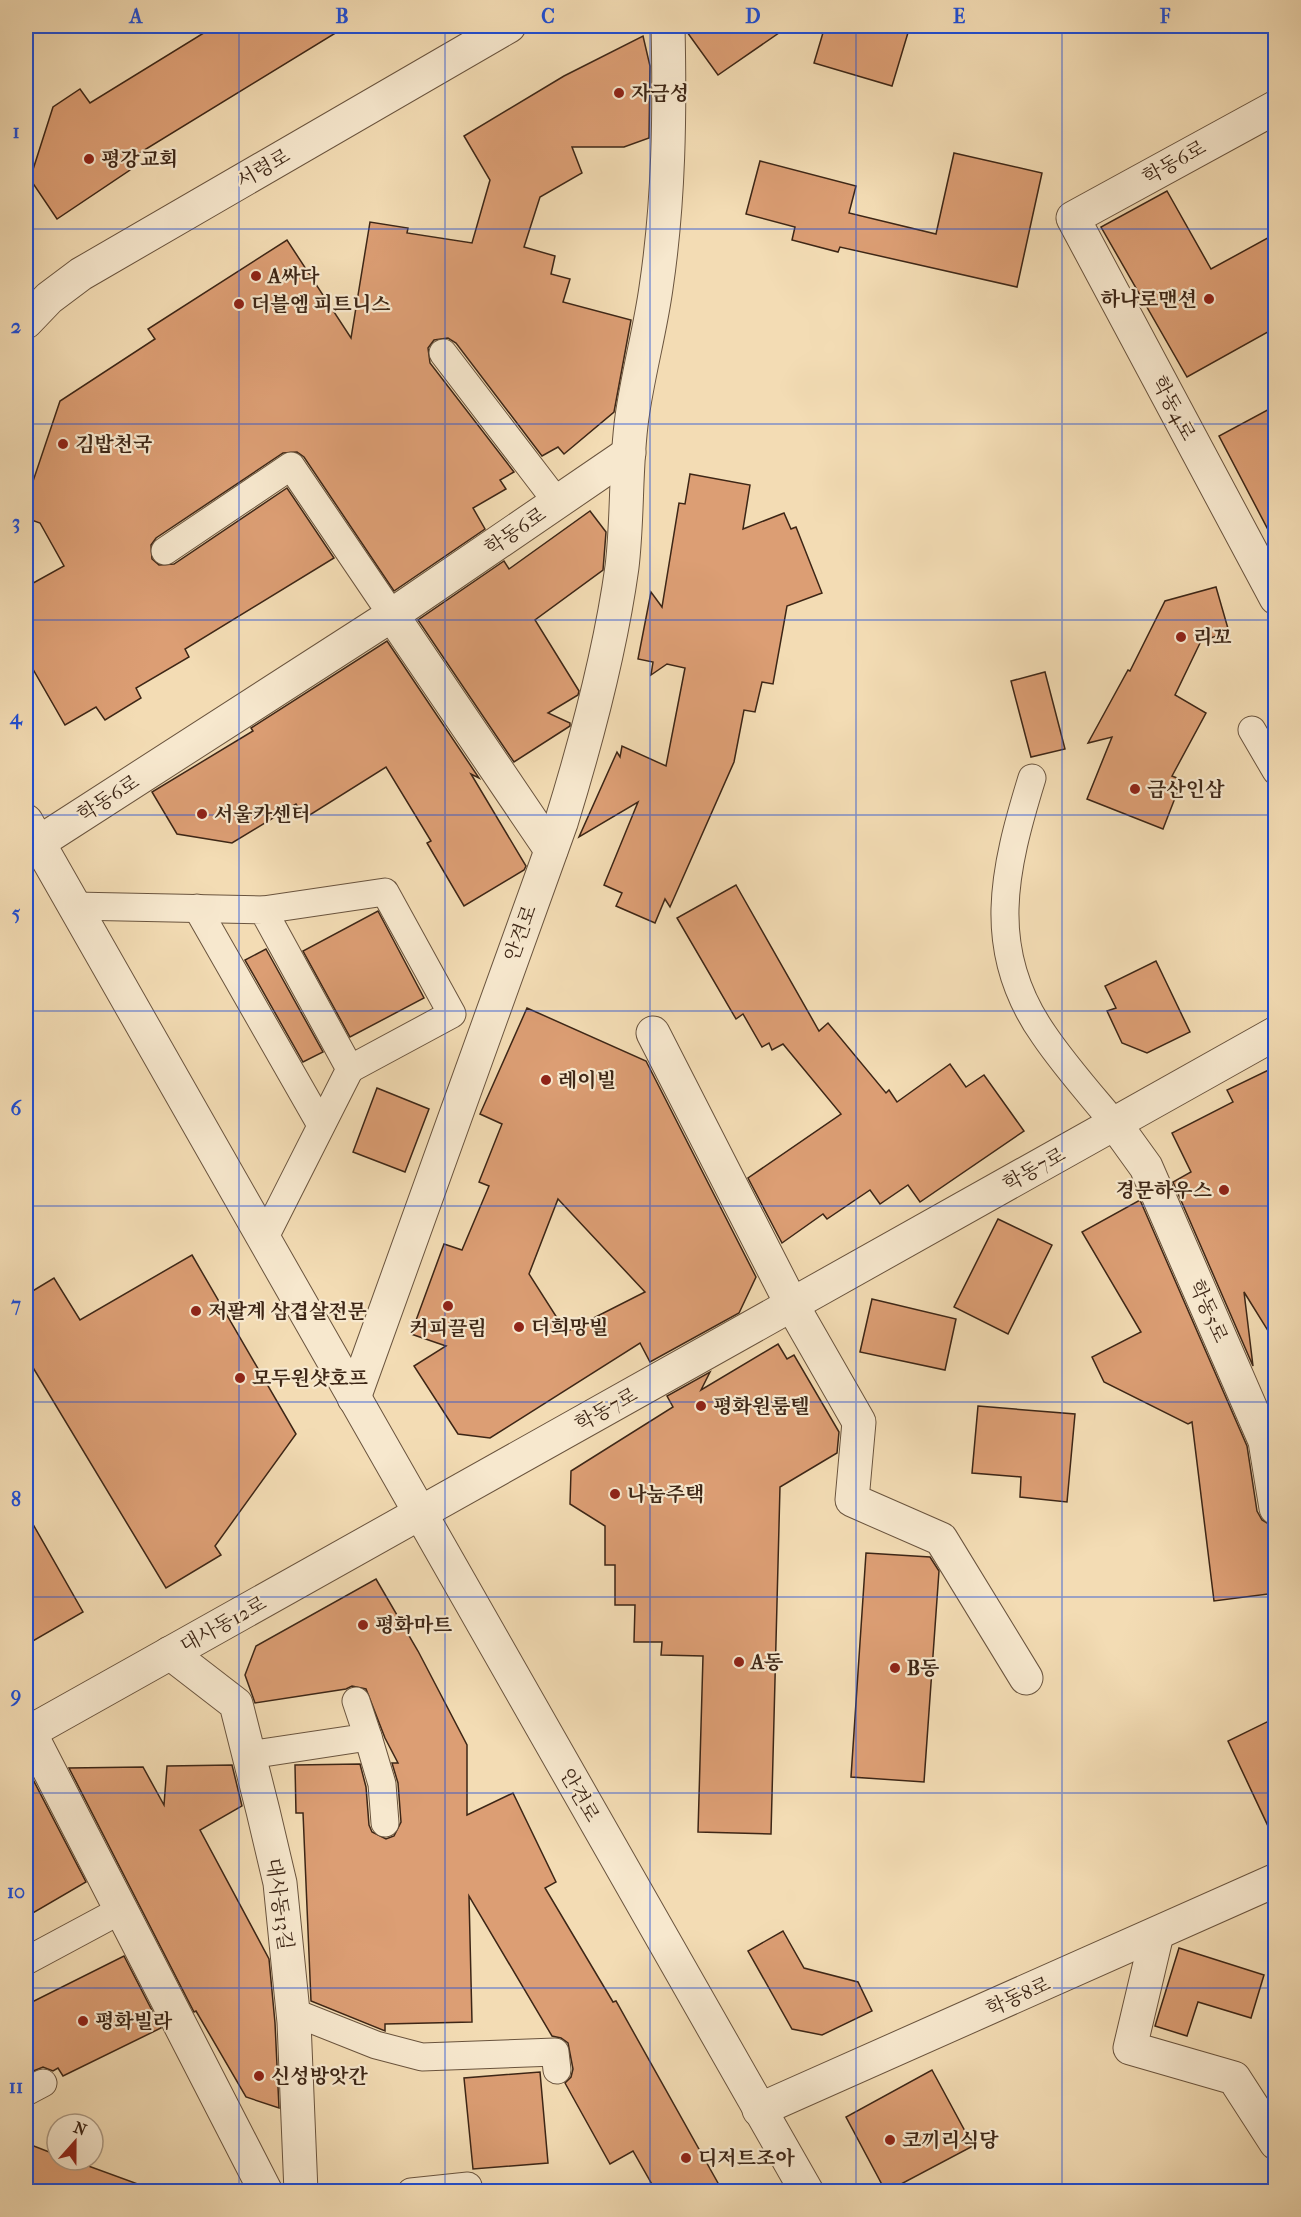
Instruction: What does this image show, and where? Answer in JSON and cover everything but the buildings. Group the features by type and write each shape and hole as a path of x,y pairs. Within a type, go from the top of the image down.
{"street":[{"name":"서령로","path":"26,321 49,298 81,274 509,26"},
{"path":"629,453 632,419 656,290 665,213 670,117 668,26"},
{"name":"학동6로","path":"1073,218 1275,107"},
{"name":"학동4로","path":"1073,218 1275,598"},
{"name":"학동6로","path":"32,832 392,615 629,453"},
{"name":"안견로","path":"354,1398 551,850 588,732 608,649 622,567 629,453"},
{"path":"392,615 551,850"},
{"name":"안견로","path":"32,832 807,2192"},
{"name":"학동7로","path":"420,1513 1275,1032"},
{"path":"653,1033 792,1305 859,1422 852,1500 941,1539 1026,1678"},
{"name":"학동5로","path":"1115,1124 1146,1167 1265,1441 1275,1508"},
{"name":"대사동12로","path":"27,1730 420,1513"},
{"name":"대사동13길","path":"170,1653 236,1704 249,1755 280,1883 293,2012 301,2192"},
{"path":"27,1730 266,2192"},
{"name":"학동8로","path":"759,2110 1275,1880"},
{"path":"1157,1934 1130,2048 1234,2078 1275,2143"}],"lane":[{"path":"443,353 557,502"},
{"path":"165,551 291,466 392,615"},
{"path":"1252,730 1275,771"},
{"path":"1032,778 1016,828 1005,881 1004,913 1008,955 1019,990 1034,1020 1115,1124"},
{"path":"74,906 263,910 385,892 452,1014 350,1069 264,1239"},
{"path":"198,908 321,1125"},
{"path":"263,910 350,1069"},
{"path":"356,1701 382,1784 385,1823"},
{"path":"249,1755 368,1737"},
{"path":"26,1961 121,1910"},
{"path":"293,2012 376,2045 422,2057 555,2052 557,2070"},
{"path":"411,2192 468,2186"}],"place":[{"name":"자금성","path":"619,93"},
{"name":"평강교회","path":"89,159"},
{"name":"A싸다","path":"256,276"},
{"name":"하나로맨션","path":"1209,299"},
{"name":"더블엠 피트니스","path":"239,304"},
{"name":"김밥천국","path":"63,444"},
{"name":"리꼬","path":"1181,637"},
{"name":"금산인삼","path":"1135,789"},
{"name":"서울카센터","path":"202,814"},
{"name":"레이빌","path":"546,1080"},
{"name":"경문하우스","path":"1224,1190"},
{"name":"커피끌림","path":"448,1306"},
{"name":"저팔계 삼겹살전문","path":"196,1311"},
{"name":"더희망빌","path":"519,1327"},
{"name":"모두원샷호프","path":"240,1378"},
{"name":"평화원룸텔","path":"701,1406"},
{"name":"나눔주택","path":"615,1494"},
{"name":"평화마트","path":"363,1625"},
{"name":"A동","path":"739,1662"},
{"name":"B동","path":"895,1668"},
{"name":"평화빌라","path":"83,2021"},
{"name":"신성방앗간","path":"259,2076"},
{"name":"코끼리식당","path":"890,2140"},
{"name":"디저트조아","path":"686,2158"}]}
